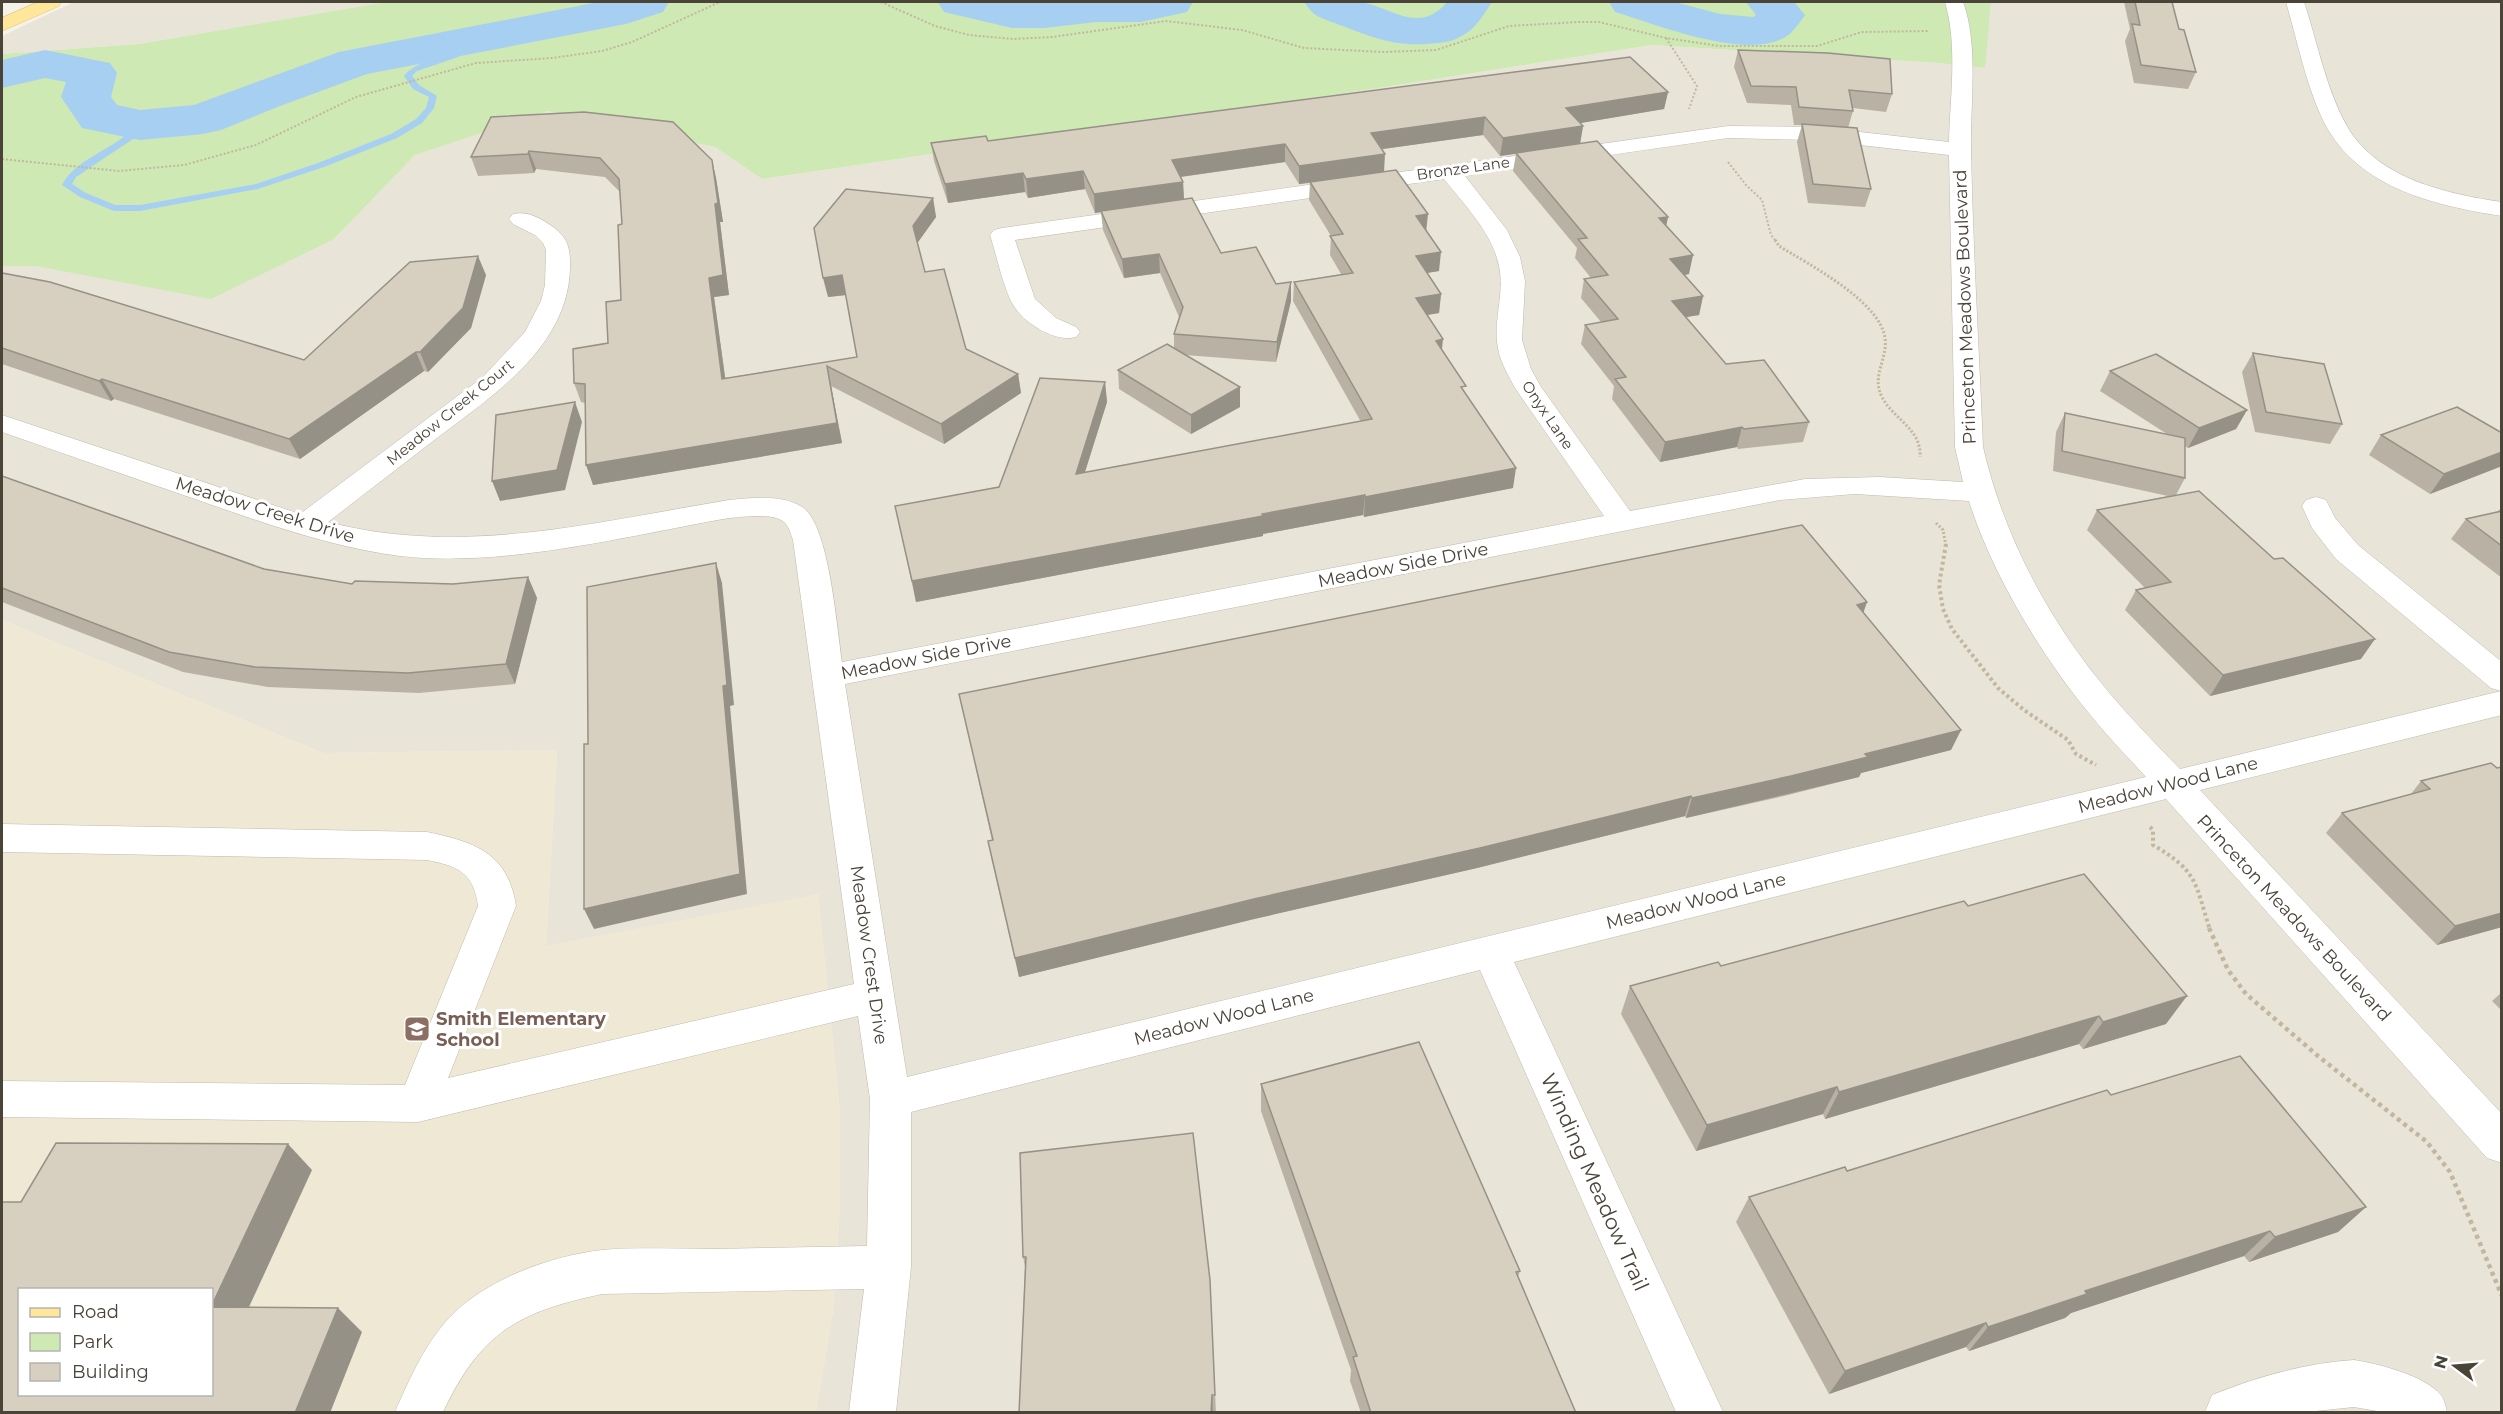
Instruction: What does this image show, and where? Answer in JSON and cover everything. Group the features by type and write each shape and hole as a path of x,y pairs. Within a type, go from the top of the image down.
{"main road":[{"path":"2,25 46,2"}],"street":[{"name":"Princeton Meadows Boulevard","path":"1954,2 1959,18 1961,44 1960,150 1967,426 1972,468 1980,493 2014,570 2049,633 2099,703 2502,1144"},
{"path":"2295,2 2330,114 2340,133 2367,163 2412,187 2502,209"},
{"name":"Bronze Lane","path":"1068,332 1047,322 1024,302 1002,235 1704,134 1747,131 1830,133 1960,150"},
{"name":"Onyx Lane","path":"1448,170 1490,224 1507,254 1513,287 1511,348 1521,375 1623,522"},
{"name":"Meadow Creek Court","path":"305,525 492,383 531,343 553,301 557,285 558,250 554,240 543,230 521,219"},
{"name":"Meadow Creek Drive","path":"2,423 305,525 401,546 468,548 578,536 742,507 785,510"},
{"name":"Meadow Side Drive","path":"828,676 1748,496 1809,487 1889,485 1980,493"},
{"path":"2316,506 2322,521 2346,552 2502,680"},
{"name":"Meadow Crest Drive","path":"785,510 800,520 808,540 890,1099 889,1267 873,1413"},
{"name":"Meadow Wood Lane","path":"890,1099 2502,703"},
{"path":"2,837 427,846 456,851 477,864 492,882 497,906 418,1104"},
{"name":"Winding Meadow Trail","path":"1490,951 1700,1413"},
{"path":"2,1099 418,1104 875,995"},
{"path":"419,1413 433,1379 457,1344 491,1310 523,1293 558,1280 602,1272 889,1267"},
{"path":"2229,1413 2307,1387 2359,1383 2393,1392 2415,1404 2424,1413"}],"path":[{"path":"2,159 119,171 184,165 232,153 266,140 339,103 401,83 476,63 552,58 602,51 632,42 720,2"},
{"path":"881,2 934,26 969,36 1012,39 1052,37 1166,21 1242,30 1304,48 1407,53 1446,48 1484,33 1509,27 1578,22 1599,22 1694,42 1739,46 1817,46 1862,32 1930,31 1930,22"}],"shaded area":[{"path":"74,2 386,2 139,44 2,54 2,36"},
{"path":"1991,2 2501,2 2501,1412 816,1412 833,1311 840,1206 840,1112 818,895 546,946 557,750 323,753 2,620 2,266 36,266 334,239 415,155 548,111 715,147 762,179 1652,45 1938,63 1984,68"},
{"name":"Smith Elementary School","path":"2,620 323,753 557,750 546,946 818,894 840,1112 840,1206 833,1311 816,1412 2,1412"}],"green space":[{"path":"386,2 1991,2 1985,68 1652,45 762,179 715,147 548,111 415,155 334,239 211,299 36,266 2,266 2,54 139,44"}],"building":[{"path":"2135,2 2172,2 2179,29 2184,30 2196,72 2141,65 2132,24 2140,25"},
{"path":"1738,50 1828,53 1890,59 1892,94 1849,90 1853,111 1799,107 1796,87 1751,86"},
{"path":"1630,57 1668,92 1566,108 1583,126 1503,138 1485,117 1371,133 1385,154 1299,166 1285,144 1172,160 1183,182 1094,194 1083,171 1026,179 1023,173 945,184 931,143 986,136 988,141"},
{"path":"584,112 673,122 712,160 718,203 715,204 723,275 709,278 722,379 857,357 842,275 823,278 814,228 846,189 933,198 913,226 925,272 944,269 966,349 1018,374 941,424 827,366 837,423 586,465 585,384 574,383 573,349 608,343 606,302 621,300 618,225 622,224 619,179 600,158 529,151 528,154 471,157 491,117"},
{"path":"1802,124 1857,128 1871,189 1813,184"},
{"path":"1597,141 1668,217 1659,218 1693,255 1670,259 1703,296 1672,301 1726,364 1764,360 1809,422 1744,429 1742,427 1665,442 1615,379 1626,377 1585,325 1618,319 1584,279 1608,275 1578,239 1587,238 1516,153"},
{"path":"1396,170 1428,214 1416,216 1441,252 1416,256 1441,294 1416,298 1443,339 1436,341 1466,386 1461,387 1516,468 912,581 895,506 999,487 1040,378 1105,382 1076,474 1372,419 1294,282 1353,273 1330,236 1343,234 1310,182"},
{"path":"1192,198 1221,253 1256,247 1276,284 1291,282 1277,342 1174,334 1183,307 1159,254 1122,259 1101,211"},
{"path":"478,256 463,308 420,352 416,352 289,439 102,379 99,381 2,348 2,273 50,282 304,360 410,262"},
{"path":"1167,344 1240,387 1191,415 1118,370"},
{"path":"2253,353 2324,364 2342,424 2266,412"},
{"path":"2156,354 2247,410 2199,428 2110,371"},
{"path":"575,402 557,470 492,481 496,415"},
{"path":"2457,407 2502,433 2502,452 2444,474 2381,435"},
{"path":"2065,413 2185,438 2185,478 2062,451"},
{"path":"2,476 264,569 352,584 355,581 453,584 528,577 506,664 408,673 255,667 169,652 2,588"},
{"path":"2199,491 2274,559 2283,558 2375,639 2223,675 2136,590 2171,582 2097,510"},
{"path":"2502,511 2502,546 2466,519"},
{"path":"1802,525 1867,602 1857,605 1961,730 1865,754 1868,757 1791,776 1692,798 1691,796 1015,958 988,841 993,840 959,694"},
{"path":"716,563 727,685 723,686 740,874 584,909 584,744 588,744 587,587"},
{"path":"2491,763 2497,768 2502,767 2502,913 2455,926 2342,813 2430,789 2421,781"},
{"path":"2084,874 2187,996 2103,1022 2099,1016 1839,1092 1837,1087 1707,1125 1630,986 1718,962 1721,966 1964,901 1968,906"},
{"path":"1419,1042 1520,1271 1516,1272 1576,1413 1371,1413 1353,1357 1357,1356 1261,1084"},
{"path":"2240,1056 2366,1207 2275,1237 2270,1231 2085,1291 2087,1294 1988,1327 1986,1323 1845,1371 1749,1197 1845,1167 1847,1171 2107,1090 2111,1095"},
{"path":"1193,1133 1210,1280 1215,1395 1212,1395 1211,1413 1019,1413 1026,1257 1023,1257 1020,1153"},
{"path":"56,1143 288,1144 213,1303 213,1288 18,1288 18,1396 213,1396 213,1307 338,1308 295,1413 2,1413 2,1202 21,1202"}],"waterway":[{"path":"2,74 45,64 93,73 86,97 100,117 140,125 203,119 262,95 356,62 626,10 647,2"},
{"path":"960,2 1012,14 1044,14 1096,8 1141,8 1171,2"},
{"path":"1326,2 1335,9 1351,13 1386,28 1402,31 1440,29 1456,20 1470,2"},
{"path":"1631,2 1700,24 1739,31 1755,31 1774,24 1782,15 1768,2"},
{"path":"140,125 133,135 72,175 67,185 83,195 114,208 140,208 258,186 321,165 394,136 419,121 430,108 433,96 416,87 408,76 414,69 455,55 482,36"}],"place":[{"name":"Smith Elementary School","path":"417,1029"}]}
